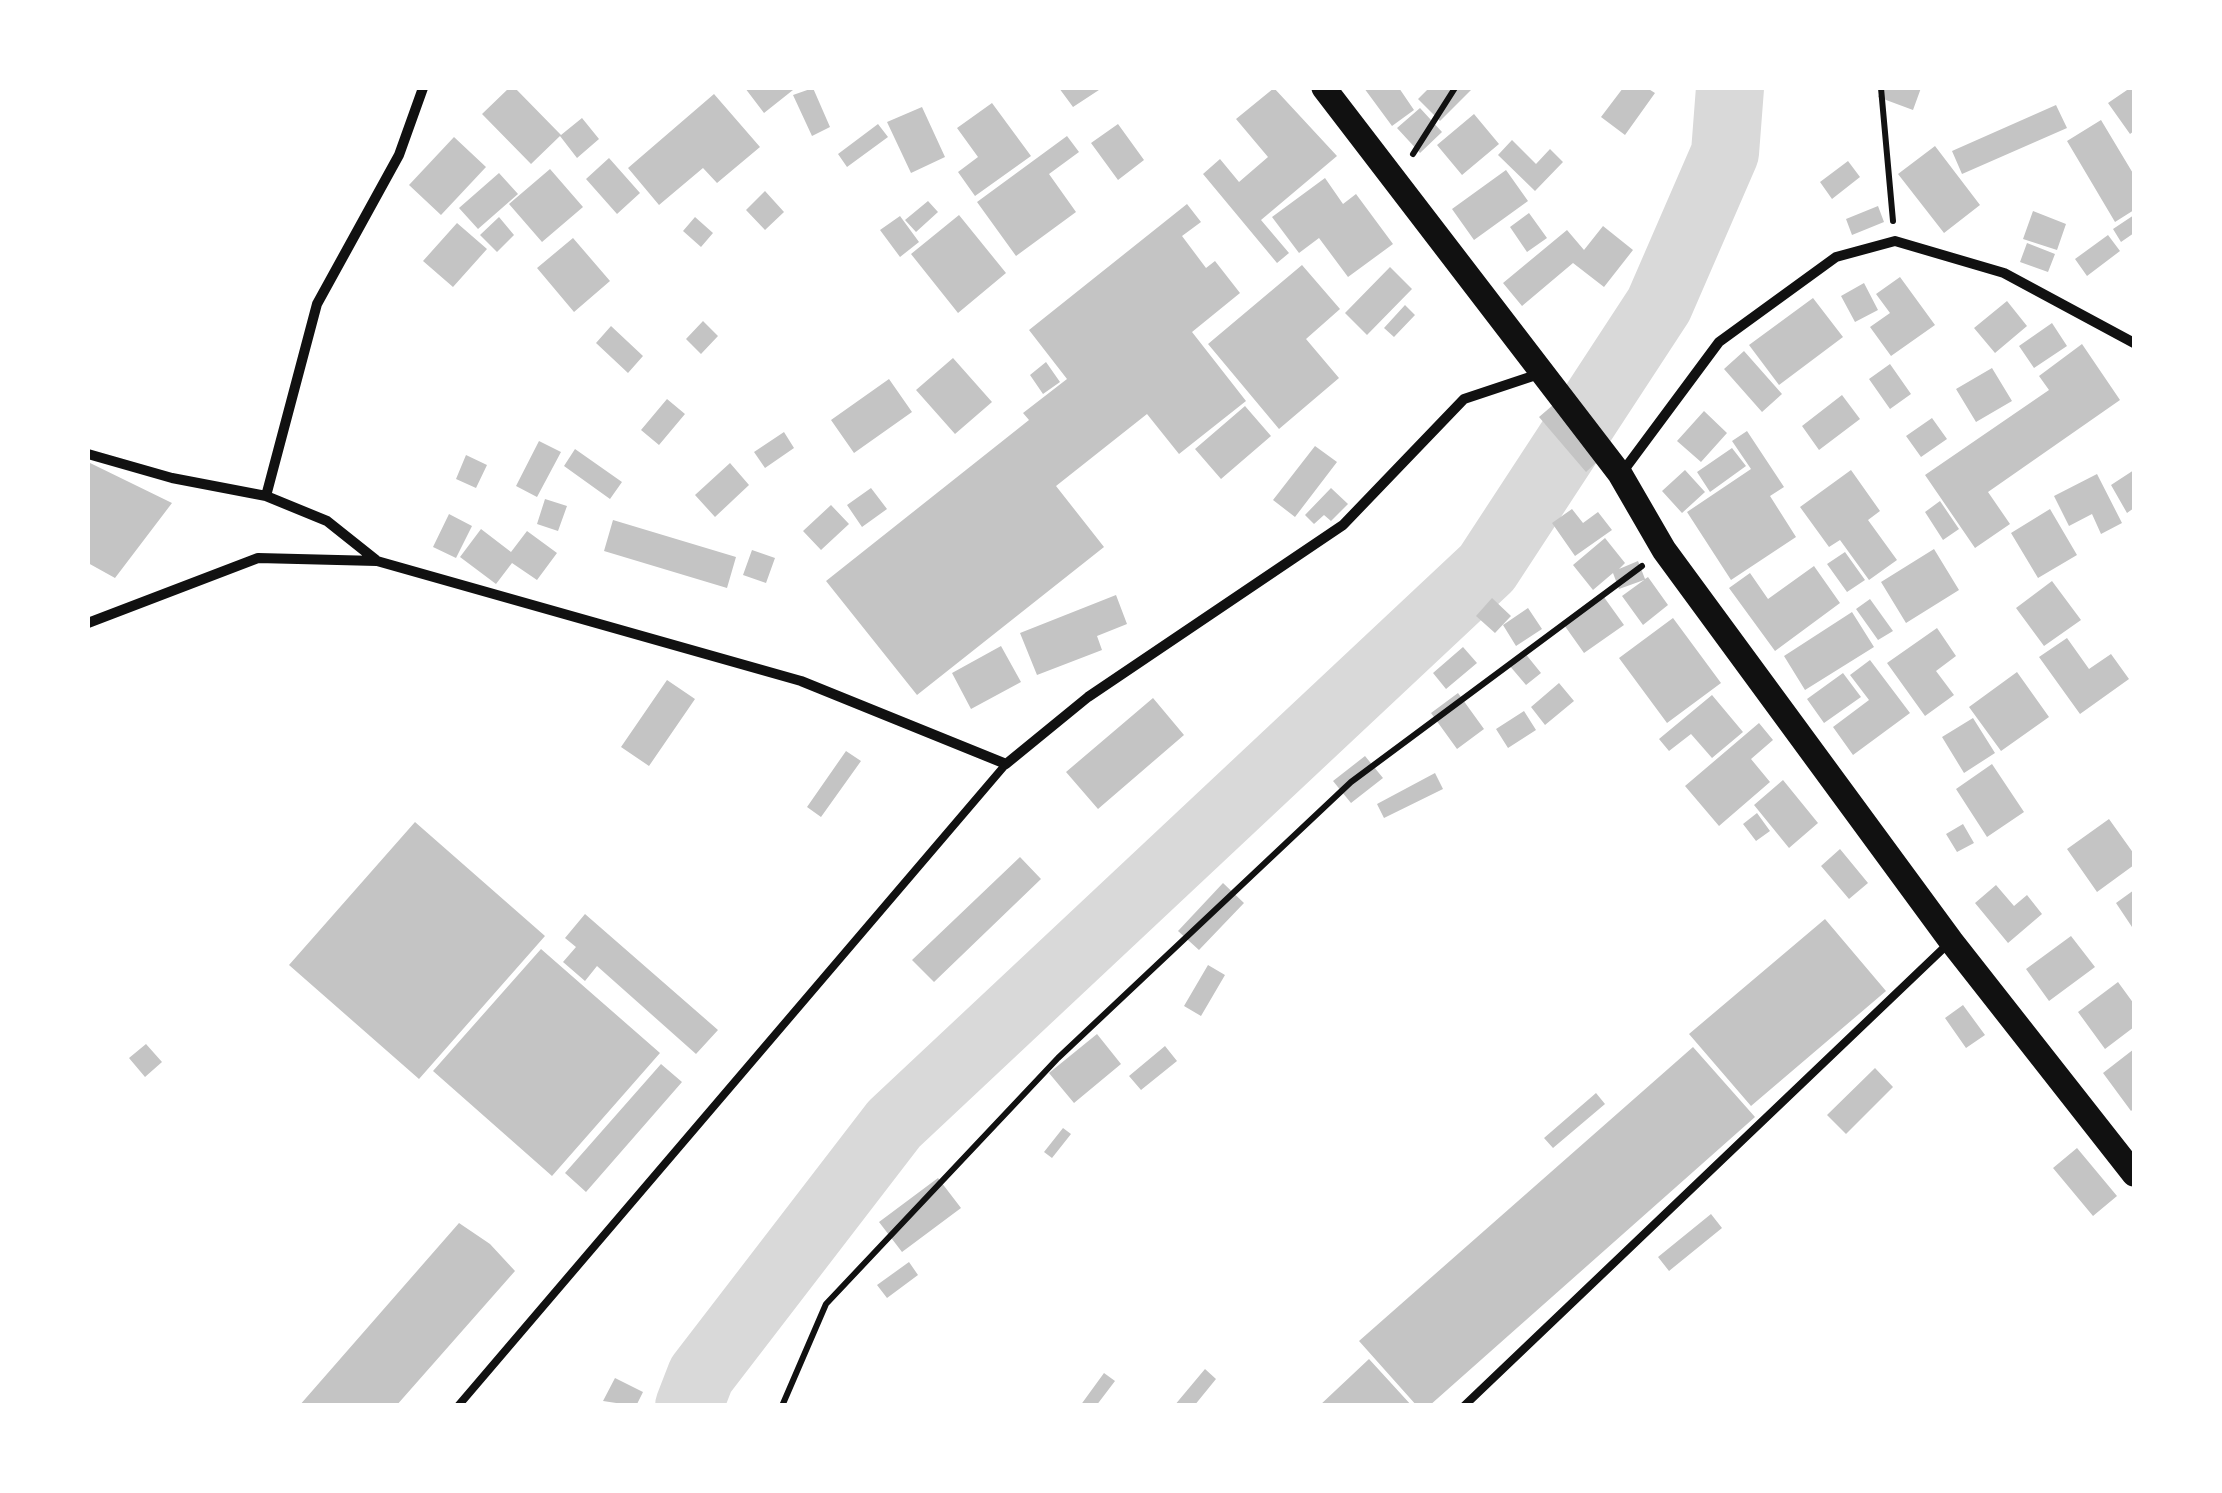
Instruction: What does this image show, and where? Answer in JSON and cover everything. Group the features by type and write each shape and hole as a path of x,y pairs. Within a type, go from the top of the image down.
{"main road":[{"path":"1324,88 1398,179 1620,474 1664,550 1951,941 2134,1174"}],"street":[{"path":"266,496 317,304 400,155 423,88"},
{"path":"1620,474 1720,342 1836,257 1895,241 2004,273 2134,343"},
{"path":"88,623 258,558 377,561 800,681 1006,764 1088,697 1342,524 1464,399 1543,373"},
{"path":"88,454 172,478 266,496 327,521 377,561"}],"lane":[{"path":"458,1406 1006,764"},
{"path":"1464,1406 1951,941"}],"path":[{"path":"1398,179 1455,88"},
{"path":"1880,88 1895,241"},
{"path":"782,1406 826,1304 1058,1058 1351,782 1664,550"}],"building":[{"path":"509,88 515,88 561,135 582,118 599,139 577,158 560,136 531,164 482,114"},
{"path":"745,88 791,88 793,90 764,113"},
{"path":"813,88 830,127 812,136 793,95"},
{"path":"1059,88 1102,88 1073,107"},
{"path":"1274,88 1337,156 1261,220 1289,253 1277,263 1203,174 1220,159 1239,182 1268,157 1236,119"},
{"path":"1364,88 1399,88 1414,110 1392,126"},
{"path":"1429,88 1471,90 1440,121 1418,99"},
{"path":"1623,88 1647,88 1655,93 1625,135 1601,117"},
{"path":"1882,88 1921,88 1913,110 1878,97"},
{"path":"2134,88 2134,131 2130,134 2108,103"},
{"path":"714,94 760,147 717,183 703,168 659,205 628,168"},
{"path":"992,103 1031,156 975,196 958,172 978,157 957,128"},
{"path":"2056,105 2067,128 1962,174 1952,151"},
{"path":"922,107 945,157 911,173 887,122"},
{"path":"1420,108 1442,132 1420,153 1397,128"},
{"path":"1474,114 1499,144 1462,175 1437,145"},
{"path":"2101,120 2134,175 2134,210 2115,222 2067,141"},
{"path":"878,124 888,137 847,167 838,154"},
{"path":"1118,124 1144,160 1118,180 1091,143"},
{"path":"1067,136 1079,152 1049,174 1076,212 1016,256 977,202"},
{"path":"454,137 486,167 441,215 409,185"},
{"path":"1512,140 1536,164 1550,149 1563,162 1535,191 1498,155"},
{"path":"1935,146 1980,205 1944,233 1898,174"},
{"path":"609,158 640,193 617,214 586,179"},
{"path":"1848,161 1860,177 1832,199 1820,182"},
{"path":"550,169 583,207 542,242 509,204"},
{"path":"1506,170 1528,201 1474,240 1452,209"},
{"path":"499,173 518,194 478,229 459,208"},
{"path":"1325,178 1343,204 1356,194 1393,244 1348,277 1319,238 1299,253 1272,217"},
{"path":"765,191 784,212 765,230 746,210"},
{"path":"928,201 938,212 916,232 905,220"},
{"path":"1187,204 1201,222 1182,236 1206,268 1215,261 1240,293 1192,332 1246,401 1179,454 1147,414 1056,486 1104,547 917,695 826,581 1029,420 1023,413 1067,379 1029,330"},
{"path":"1878,206 1884,222 1852,235 1846,219"},
{"path":"2033,211 2066,224 2057,250 2023,239"},
{"path":"1529,213 1547,238 1527,252 1510,227"},
{"path":"959,215 1006,273 958,313 911,254"},
{"path":"2134,215 2134,233 2121,242 2113,229"},
{"path":"900,216 919,242 900,257 880,230"},
{"path":"499,217 514,235 497,252 480,235"},
{"path":"695,217 713,233 701,247 683,231"},
{"path":"457,223 487,249 453,287 423,261"},
{"path":"1603,226 1633,250 1604,287 1573,263 1522,306 1503,283 1567,230 1584,250"},
{"path":"2108,235 2120,251 2087,276 2075,259"},
{"path":"573,238 610,281 574,312 537,268"},
{"path":"2027,243 2055,254 2048,272 2020,262"},
{"path":"1302,265 1340,309 1306,339 1339,378 1279,429 1208,344"},
{"path":"1390,267 1412,289 1367,335 1345,313"},
{"path":"1900,277 1935,325 1891,356 1870,327 1890,313 1876,294"},
{"path":"1864,283 1878,310 1855,322 1841,296"},
{"path":"1813,298 1843,337 1779,385 1749,345"},
{"path":"2007,301 2027,326 1995,353 1974,328"},
{"path":"1405,305 1415,315 1394,337 1384,328"},
{"path":"703,321 718,336 701,354 686,339"},
{"path":"2052,323 2067,346 2034,368 2019,346"},
{"path":"611,326 643,356 628,373 596,343"},
{"path":"2082,344 2120,400 1988,492 2010,524 1975,548 1925,475 2049,390 2039,376"},
{"path":"1744,351 1782,394 1762,412 1724,369"},
{"path":"953,358 992,402 955,434 916,390"},
{"path":"1046,362 1060,382 1043,394 1030,375"},
{"path":"1890,364 1911,394 1890,409 1869,379"},
{"path":"1992,368 2012,401 1976,422 1956,389"},
{"path":"889,379 912,412 854,453 831,420"},
{"path":"1842,395 1860,419 1819,450 1802,426"},
{"path":"667,399 685,414 659,445 641,430"},
{"path":"1553,405 1600,459 1586,472 1539,417"},
{"path":"1245,406 1271,436 1221,479 1195,449"},
{"path":"1704,411 1727,433 1701,462 1677,441"},
{"path":"1932,418 1947,439 1921,457 1906,436"},
{"path":"1747,431 1784,487 1770,496 1796,537 1731,580 1687,512 1751,469 1732,441"},
{"path":"784,432 794,448 765,468 754,452"},
{"path":"539,441 561,452 537,497 516,486"},
{"path":"1315,446 1337,462 1295,517 1273,500"},
{"path":"1732,448 1746,466 1710,492 1697,472"},
{"path":"575,449 622,482 610,499 564,466"},
{"path":"466,455 487,465 476,488 456,479"},
{"path":"88,462 172,503 115,578 88,563"},
{"path":"730,463 749,485 715,517 695,495"},
{"path":"1685,470 1705,492 1682,513 1662,491"},
{"path":"1851,470 1880,511 1868,520 1897,560 1869,580 1840,540 1829,547 1800,507"},
{"path":"2134,470 2134,508 2127,513 2111,485"},
{"path":"2097,474 2122,523 2101,534 2092,514 2069,526 2054,496"},
{"path":"871,488 887,509 862,527 847,505"},
{"path":"1331,488 1348,504 1331,521 1324,515 1314,524 1305,515"},
{"path":"545,499 567,506 558,531 537,524"},
{"path":"1940,501 1959,529 1943,540 1925,512"},
{"path":"831,505 849,524 821,550 803,531"},
{"path":"1572,509 1583,523 1598,512 1612,530 1575,556 1552,523"},
{"path":"2050,509 2077,555 2038,578 2011,533"},
{"path":"449,514 472,526 456,558 433,547"},
{"path":"613,520 736,557 727,588 604,551"},
{"path":"481,529 511,552 527,531 557,553 537,580 512,563 496,584 460,557"},
{"path":"1605,538 1625,563 1619,569 1638,561 1645,579 1648,577 1668,605 1643,625 1622,596 1644,580 1619,589 1613,573 1593,590 1573,565"},
{"path":"1934,549 1959,590 1906,623 1881,582"},
{"path":"752,550 775,558 766,583 743,575"},
{"path":"1845,552 1865,580 1847,592 1827,564"},
{"path":"1814,566 1840,603 1775,651 1729,588 1750,573 1768,599"},
{"path":"2052,581 2081,620 2044,646 2016,608"},
{"path":"1601,593 1624,625 1584,653 1562,622"},
{"path":"1116,595 1127,624 1097,636 1102,650 1037,675 1020,633"},
{"path":"1492,598 1511,616 1495,633 1476,616"},
{"path":"1870,599 1893,631 1878,640 1856,609"},
{"path":"1528,608 1542,629 1516,646 1503,625"},
{"path":"1852,612 1874,647 1805,690 1784,656"},
{"path":"1673,618 1721,683 1667,723 1619,658"},
{"path":"1937,628 1956,656 1936,671 1954,695 1925,716 1887,663"},
{"path":"2067,638 2089,669 2111,654 2129,679 2080,714 2039,657"},
{"path":"1001,646 1021,682 971,709 952,673"},
{"path":"1463,647 1477,663 1446,689 1433,673"},
{"path":"1524,652 1541,673 1526,685 1509,665"},
{"path":"1870,660 1910,713 1853,755 1833,727 1869,700 1850,675"},
{"path":"2017,672 2049,717 2001,751 1969,707"},
{"path":"1843,673 1861,697 1824,723 1807,699"},
{"path":"667,680 695,699 649,766 621,747"},
{"path":"1559,683 1574,701 1545,725 1531,707"},
{"path":"1458,693 1484,729 1457,749 1431,713"},
{"path":"1712,695 1743,732 1712,758 1691,734 1669,751 1659,739"},
{"path":"1153,698 1184,735 1098,809 1066,772"},
{"path":"1524,711 1536,730 1508,748 1496,729"},
{"path":"1973,718 1995,753 1964,773 1942,737"},
{"path":"1759,723 1773,740 1751,759 1770,782 1719,826 1685,786"},
{"path":"846,751 861,761 821,817 807,807"},
{"path":"1365,756 1383,778 1351,803 1333,781"},
{"path":"1992,764 2024,812 1987,837 1956,789"},
{"path":"1435,773 1443,789 1384,818 1377,804"},
{"path":"1783,780 1818,823 1789,848 1754,805"},
{"path":"1757,813 1770,831 1756,841 1743,824"},
{"path":"2109,819 2134,854 2134,865 2097,892 2067,849"},
{"path":"415,822 545,936 419,1079 289,965"},
{"path":"1963,824 1974,843 1957,852 1946,834"},
{"path":"1840,849 1868,883 1849,899 1821,866"},
{"path":"1020,857 1041,879 934,982 912,960"},
{"path":"1223,883 1244,903 1199,950 1178,931"},
{"path":"1996,885 2014,906 2027,895 2042,914 2008,943 1975,903"},
{"path":"2134,890 2134,930 2116,903"},
{"path":"585,914 718,1030 696,1054 597,966 585,981 563,962 576,947 565,938"},
{"path":"1825,919 1886,991 1751,1106 1689,1034"},
{"path":"2071,936 2095,967 2049,1001 2026,969"},
{"path":"541,949 660,1053 552,1176 433,1071"},
{"path":"1208,965 1225,975 1201,1016 1184,1006"},
{"path":"2118,982 2134,1004 2134,1027 2105,1049 2078,1012"},
{"path":"1963,1005 1985,1035 1966,1048 1945,1018"},
{"path":"1097,1034 1121,1064 1074,1103 1049,1073"},
{"path":"146,1044 162,1062 145,1077 129,1058"},
{"path":"1165,1046 1177,1061 1141,1090 1129,1076"},
{"path":"1693,1047 1755,1117 1429,1406 1417,1406 1359,1341"},
{"path":"2134,1049 2134,1108 2131,1111 2103,1073"},
{"path":"661,1064 682,1082 586,1192 565,1173"},
{"path":"1875,1068 1893,1087 1846,1134 1827,1115"},
{"path":"1596,1093 1605,1104 1553,1148 1544,1138"},
{"path":"1063,1128 1071,1134 1052,1158 1044,1152"},
{"path":"2077,1148 2117,1196 2093,1216 2053,1168"},
{"path":"938,1178 961,1208 902,1252 879,1222"},
{"path":"1711,1214 1722,1228 1669,1271 1658,1257"},
{"path":"459,1223 490,1244 515,1271 396,1406 299,1406"},
{"path":"909,1262 918,1275 887,1298 877,1285"},
{"path":"1369,1359 1412,1406 1319,1406"},
{"path":"1205,1369 1216,1379 1194,1406 1174,1406"},
{"path":"1104,1373 1115,1381 1096,1406 1080,1406"},
{"path":"615,1378 643,1392 636,1406 603,1401"}],"waterway":[{"path":"689,1406 701,1375 894,1124 1487,568 1659,305 1725,153 1730,88"}]}
